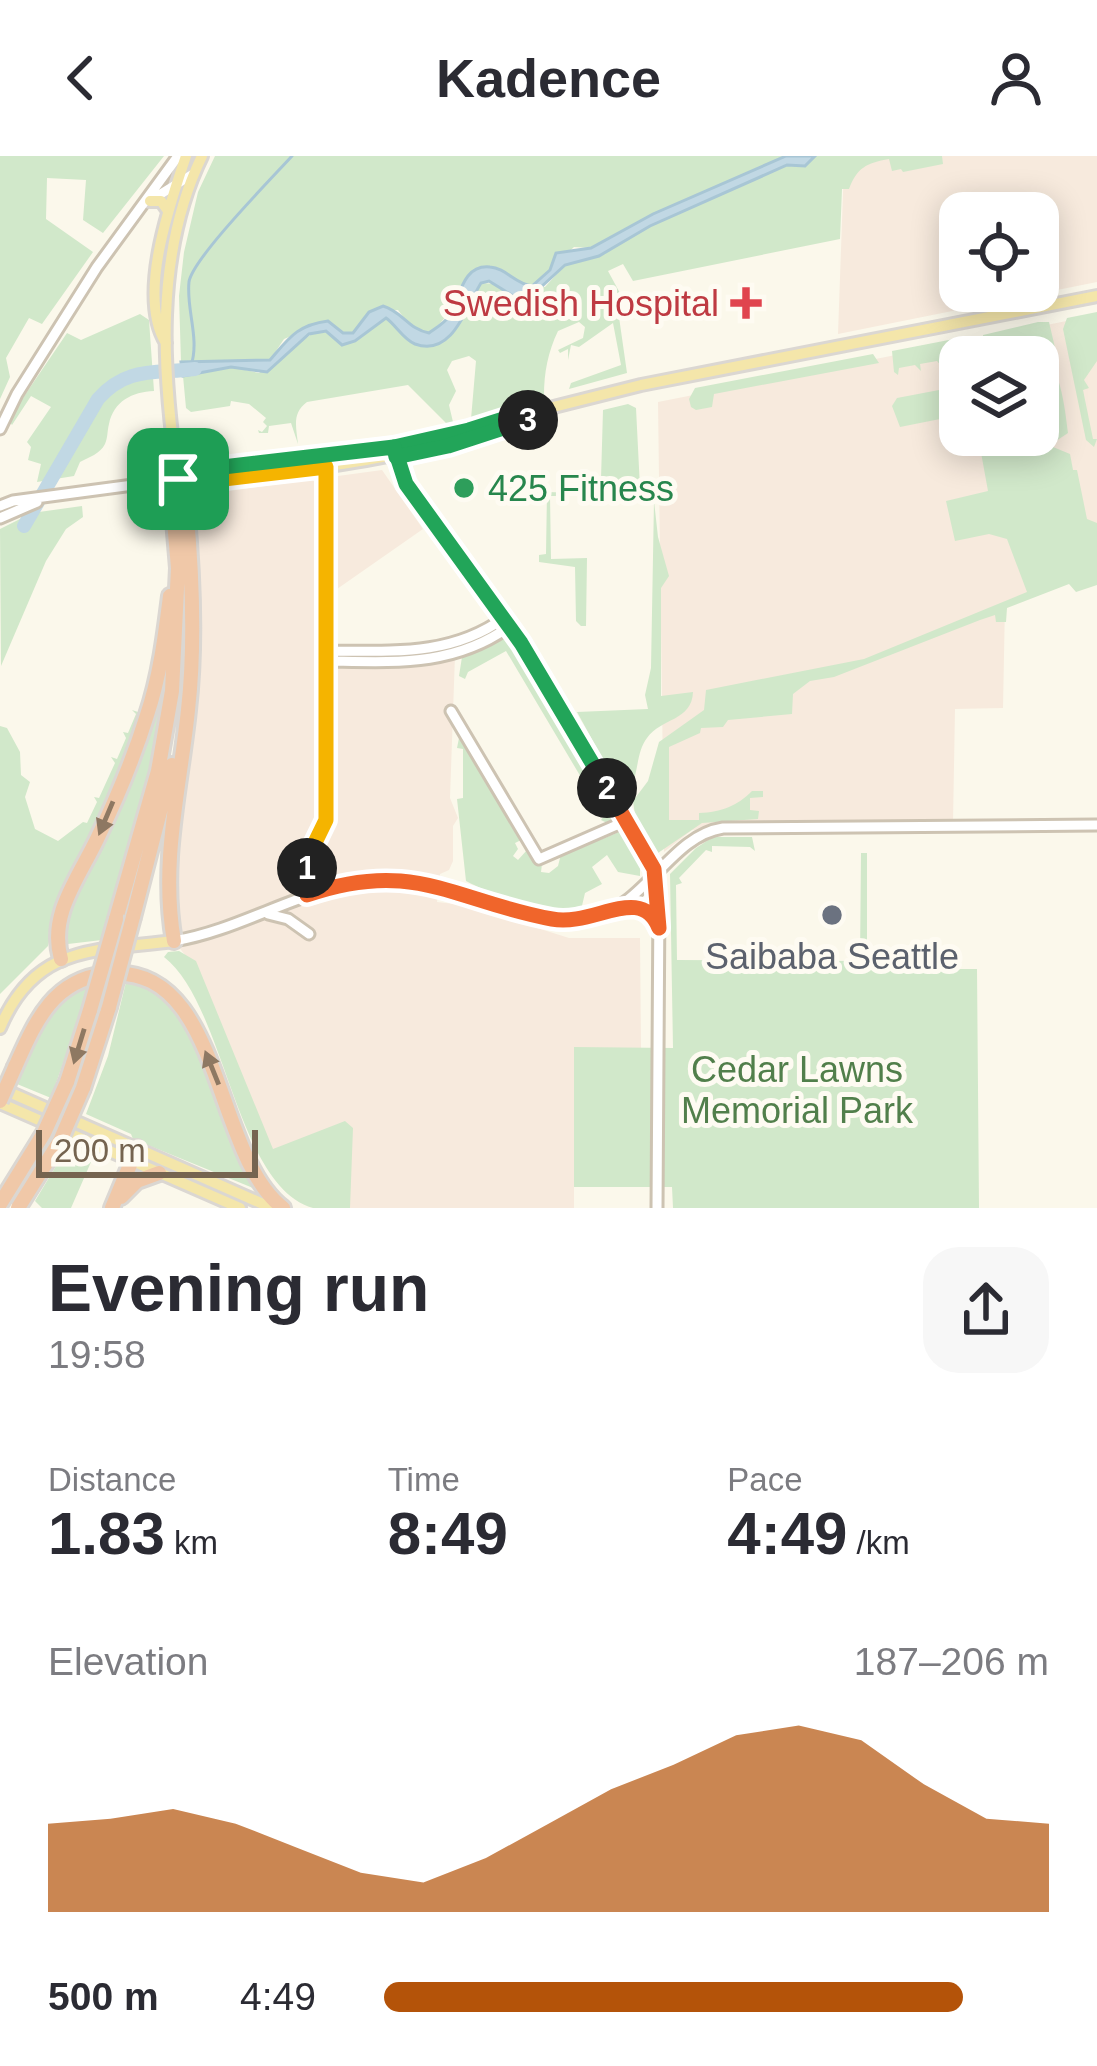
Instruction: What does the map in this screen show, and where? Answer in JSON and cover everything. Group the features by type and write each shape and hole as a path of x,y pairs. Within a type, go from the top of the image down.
{"highway":[{"path":"0,1204 68,1082 166,730 177,629 172,497 178,479"},
{"path":"174,940 166,884 189,708 189,539 185,496 178,479"},
{"path":"61,959 57,938 63,909 118,791 156,686 176,537"},
{"path":"19,1208 60,1141 109,1007 171,772 189,656"},
{"path":"0,1102 41,1012 65,987 121,973 153,982 169,993 194,1027 254,1173 283,1208"},
{"path":"113,1207 134,1154"},
{"path":"113,1207 137,1180 159,1173"}],"main road":[{"path":"166,343 158,331 157,290 168,211 182,156"},
{"path":"178,479 166,343 171,250 202,156"},
{"path":"150,201 160,201 168,211"},
{"path":"178,479 199,482 326,467 470,439 527,421 533,414 641,386 1097,296"},
{"path":"178,479 189,471 395,452"},
{"path":"0,1028 21,988 61,959 174,940"},
{"path":"0,1088 134,1154 159,1173 240,1208"},
{"path":"0,1102 272,1208"}],"street":[{"path":"0,429 17,394 129,219 182,156"},
{"path":"129,219 194,172"},
{"path":"395,452 406,484 507,622 656,875 658,1208"},
{"path":"307,895 307,859 326,820 326,467"},
{"path":"4,508 53,496 178,479"},
{"path":"327,656 425,651 507,622"},
{"path":"451,711 539,859 626,821"},
{"path":"618,908 701,835 723,828 1097,825"},
{"path":"174,940 210,934 345,884 395,880 447,887 559,920 644,907 659,928"},
{"path":"262,913 285,918 309,934"}],"shaded area":[{"path":"881,156 1097,156 1097,282 1059,290 1059,192 939,192 939,312 948,312 838,334 844,165"},
{"path":"1097,315 1097,565 1005,603 1003,708 955,709 953,823 692,830 664,852 658,402 939,346 939,456 1059,456 1059,336 991,336"},
{"path":"382,470 423,529 327,596 327,660 455,655 450,798 458,818 453,826 453,861 440,874 437,902 464,905 569,938 640,938 641,1048 574,1048 574,1208 319,1208 286,1185 189,960 174,941 168,907 201,641 197,508 214,493"}],"green space":[{"path":"0,156 164,156 103,233 83,220 86,180 47,178 46,219 93,252 42,324 29,318 6,358 10,377 0,399"},
{"path":"215,156 786,156 653,214 591,248 574,247 532,286 518,284 496,267 474,271 428,334 413,330 398,310 369,312 353,333 343,333 328,321 284,339 270,360 181,362 179,296 184,252 198,192"},
{"path":"815,156 942,156 943,164 892,171 889,159 863,168 849,189 842,189 840,239 633,281 623,264 608,271 621,295 617,303 627,373 569,389 571,383 621,365 613,323 579,347 571,345 568,360 568,349 560,353 558,350 583,338 585,327 579,322 558,331 547,362 544,396 471,419 476,361 469,356 452,361 447,370 456,391 449,405 453,422 447,424 408,385 307,402 297,415 298,444 291,423 269,426 268,433 259,433 267,426 266,418 249,404 231,401 230,406 191,412 186,408 183,376 231,367 259,373 317,330 326,331 343,345 386,318 403,335 432,346 457,327 481,283 545,287 565,265 599,256 650,226 787,165 805,166"},
{"path":"1097,312 1097,361 1084,380 1089,388 1083,390 1093,439 1097,439 1094,447 1086,440 1063,329 1067,318"},
{"path":"140,314 149,320 154,391 138,393 120,404 111,416 103,447 80,462 74,476 37,482 41,464 28,460 31,447 27,442 51,407 31,396 12,425 14,411 67,333 81,340"},
{"path":"1049,322 1052,336 983,336"},
{"path":"939,342 939,363 920,364 921,371 915,365 899,368 898,375 892,351"},
{"path":"873,354 879,363 714,394 712,407 691,407 689,399 695,388"},
{"path":"1059,383 1063,399 1068,433 1059,439"},
{"path":"939,390 939,419 900,427 892,406 897,398"},
{"path":"628,404 636,408 640,488 605,488 604,496 550,496 551,559 587,558 586,626 581,626 576,621 575,567 539,562 539,555 546,554 547,492 580,493 601,479 603,410"},
{"path":"1059,449 1070,454 1087,519 1097,523 1097,585 1076,592 1069,584 1007,608 1006,622 996,622 995,615 834,677 810,681 793,694 792,714 728,720 723,727 701,728 700,733 669,747 669,820 699,820 699,813 728,807 752,791 763,791 763,797 750,798 750,810 759,811 758,819 702,823 658,853 635,815 633,801 648,781 659,742 704,710 706,690 864,659 1027,592 1007,539 989,534 955,541 946,501 988,491 982,456 1059,456"},
{"path":"654,501 669,576 661,588 661,696 693,692 682,714 647,738 635,776 625,781 611,774 577,712 648,709"},
{"path":"82,506 83,517 66,529 46,561 1,666 0,529 30,514 23,522 33,521 39,512"},
{"path":"504,635 615,820 609,824 601,820 604,816 506,651 468,672 465,679 459,676 462,657"},
{"path":"165,674 151,772 102,940 68,944 70,906 148,731"},
{"path":"132,710 141,717 113,793 60,897 48,946 0,994 0,726 7,728 20,752 21,775 30,782 25,797 35,829 58,841 87,823 97,802 94,797 99,798 115,763 111,757 117,759 126,738 123,732 128,733 136,714"},
{"path":"459,738 521,840 515,843 518,849 513,856 518,860 527,850 534,862 542,864 541,872 549,873 558,866 561,854 622,830 640,865 640,876 618,872 607,855 592,867 602,884 585,893 581,910 521,902 466,881 457,799 463,798"},
{"name":"Cedar Lawns Memorial Park","path":"713,837 752,837 755,851 712,846 712,852 706,850 679,878 677,960 860,961 861,853 867,853 867,962 874,969 977,969 979,1208 673,1208 672,1187 574,1187 574,1047 673,1048 670,874"},
{"path":"179,951 196,961 273,1149 345,1121 353,1128 350,1208 313,1208 287,1193 266,1166 202,1013 185,981 164,957"},
{"path":"126,982 158,995 179,1017 203,1063 253,1188 133,1139 86,1114 108,1056"},
{"path":"90,985 51,1098 17,1084 52,1012 75,991"},
{"path":"65,1151 91,1162 71,1208 42,1208 35,1201"}],"water":[{"path":"786,156 815,156 805,166 787,165 650,226 599,256 565,265 529,298 518,299 489,281 481,283 457,327 439,343 415,344 386,318 342,345 326,331 309,334 267,372 231,367 183,376 181,362 270,360 294,334 317,323 328,321 343,333 353,333 369,312 383,306 429,333 448,318 473,271 496,268 532,286 550,270 556,253 591,248 653,214"}],"waterway":[{"path":"191,366 189,282 194,271 292,156"},
{"path":"24,526 109,388 131,376 195,369"}],"place":[{"name":"Swedish Hospital","path":"746,303"},
{"name":"425 Fitness","path":"464,488"},
{"name":"Saibaba Seattle","path":"832,915"}],"route":[{"path":"178,479 189,471 394,447 396,457 448,446 527,421 533,414 394,447 396,457 406,484 521,643 651,862 659,890 659,928 652,912 640,906 589,919 559,920 447,887 401,880 345,884 307,895 307,859 326,820 326,467 199,482 178,479"}]}
